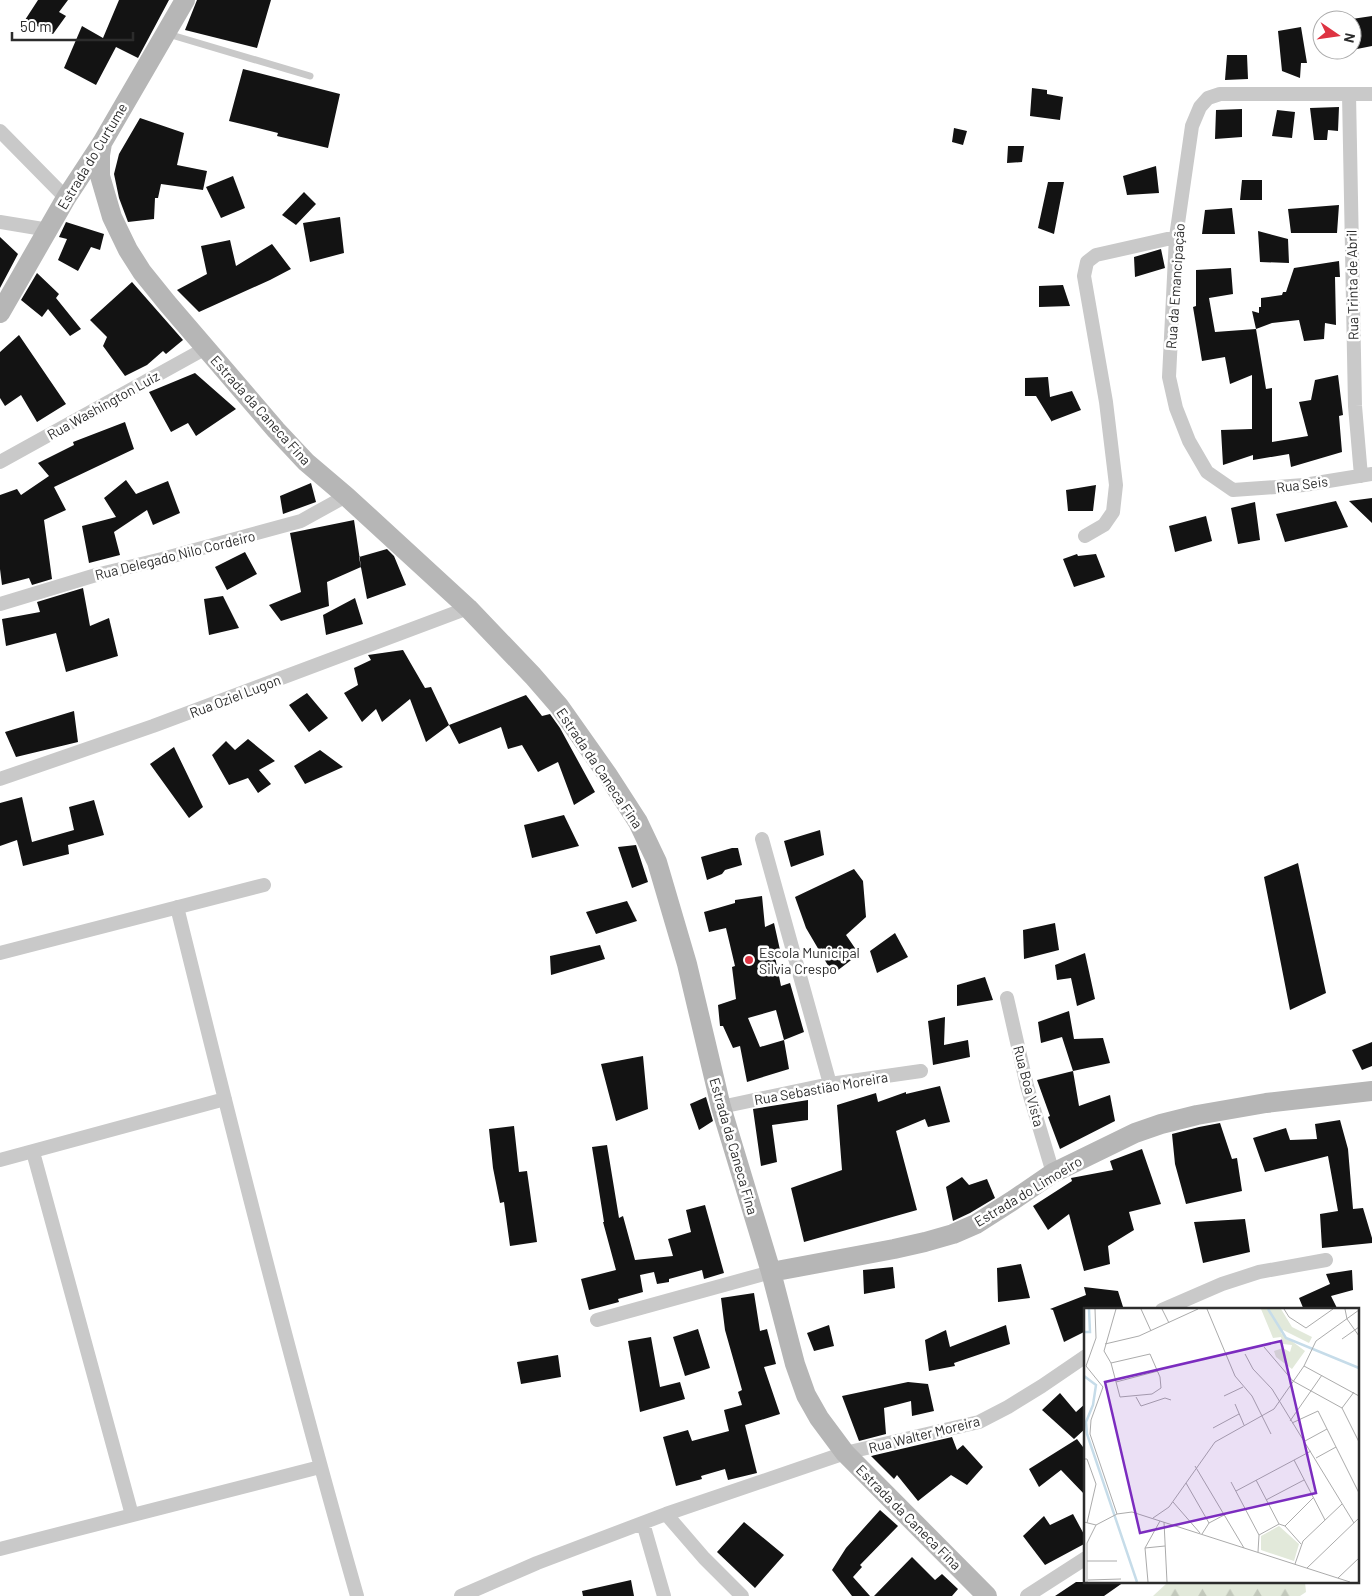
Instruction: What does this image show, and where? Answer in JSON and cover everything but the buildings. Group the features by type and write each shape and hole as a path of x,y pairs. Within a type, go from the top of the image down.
{"street":[{"name":"Estrada do Curtume","path":"102,143 185,0"},
{"name":"Rua da Emancipação","path":"1232,490 1207,472 1188,441 1176,408 1169,377 1176,237 1192,126 1200,107 1208,98 1220,94 1372,94"},
{"name":"Rua Trinta de Abril","path":"1349,94 1354,387 1366,475"},
{"path":"0,131 66,198"},
{"name":"Estrada da Caneca Fina","path":"102,143 100,156 90,175 128,250 142,272 306,462 346,496 468,608 533,676 559,706 638,822 657,862 687,964 721,1107 771,1272 795,1364 806,1395 819,1418 845,1453 987,1596"},
{"name":"Estrada do Curtume","path":"0,313 66,198 90,175"},
{"path":"0,222 49,230"},
{"path":"1086,536 1104,525 1113,512 1116,485 1106,402 1084,276 1087,262 1096,255 1176,237"},
{"name":"Rua Washington Luiz","path":"0,462 206,348"},
{"name":"Rua Seis","path":"1232,490 1304,485 1366,475"},
{"name":"Rua Delegado Nilo Cordeiro","path":"0,604 96,575 301,521 346,496"},
{"name":"Rua Oziel Lugon","path":"0,779 144,730 468,608"},
{"path":"762,839 830,1084"},
{"path":"0,954 264,885"},
{"path":"177,907 320,1467 357,1596"},
{"name":"Rua Boa Vista","path":"1007,998 1027,1086 1053,1173"},
{"name":"Rua Sebastião Moreira","path":"721,1107 830,1084 921,1072"},
{"name":"Estrada do Limoeiro","path":"771,1272 902,1247 953,1234 976,1224 1053,1173 1135,1133 1161,1124 1197,1115 1266,1103 1372,1091"},
{"path":"0,1160 225,1099"},
{"path":"33,1152 132,1515"},
{"path":"1167,1308 1222,1284 1259,1272 1326,1260"},
{"path":"597,1320 771,1272"},
{"name":"Rua Walter Moreira","path":"462,1596 537,1563 666,1514 845,1453 979,1422 1008,1407 1084,1357"},
{"path":"0,1549 320,1467"},
{"path":"666,1514 704,1558 742,1596"},
{"path":"644,1523 664,1596"},
{"path":"1027,1596 1084,1559"}],"lane":[{"path":"165,34 310,76"}],"green space":[{"path":"1166,1584 1305,1584 1306,1592 1300,1596 1153,1596"}],"place":[{"name":"Escola Municipal Silvia Crespo","path":"749,960"}]}
